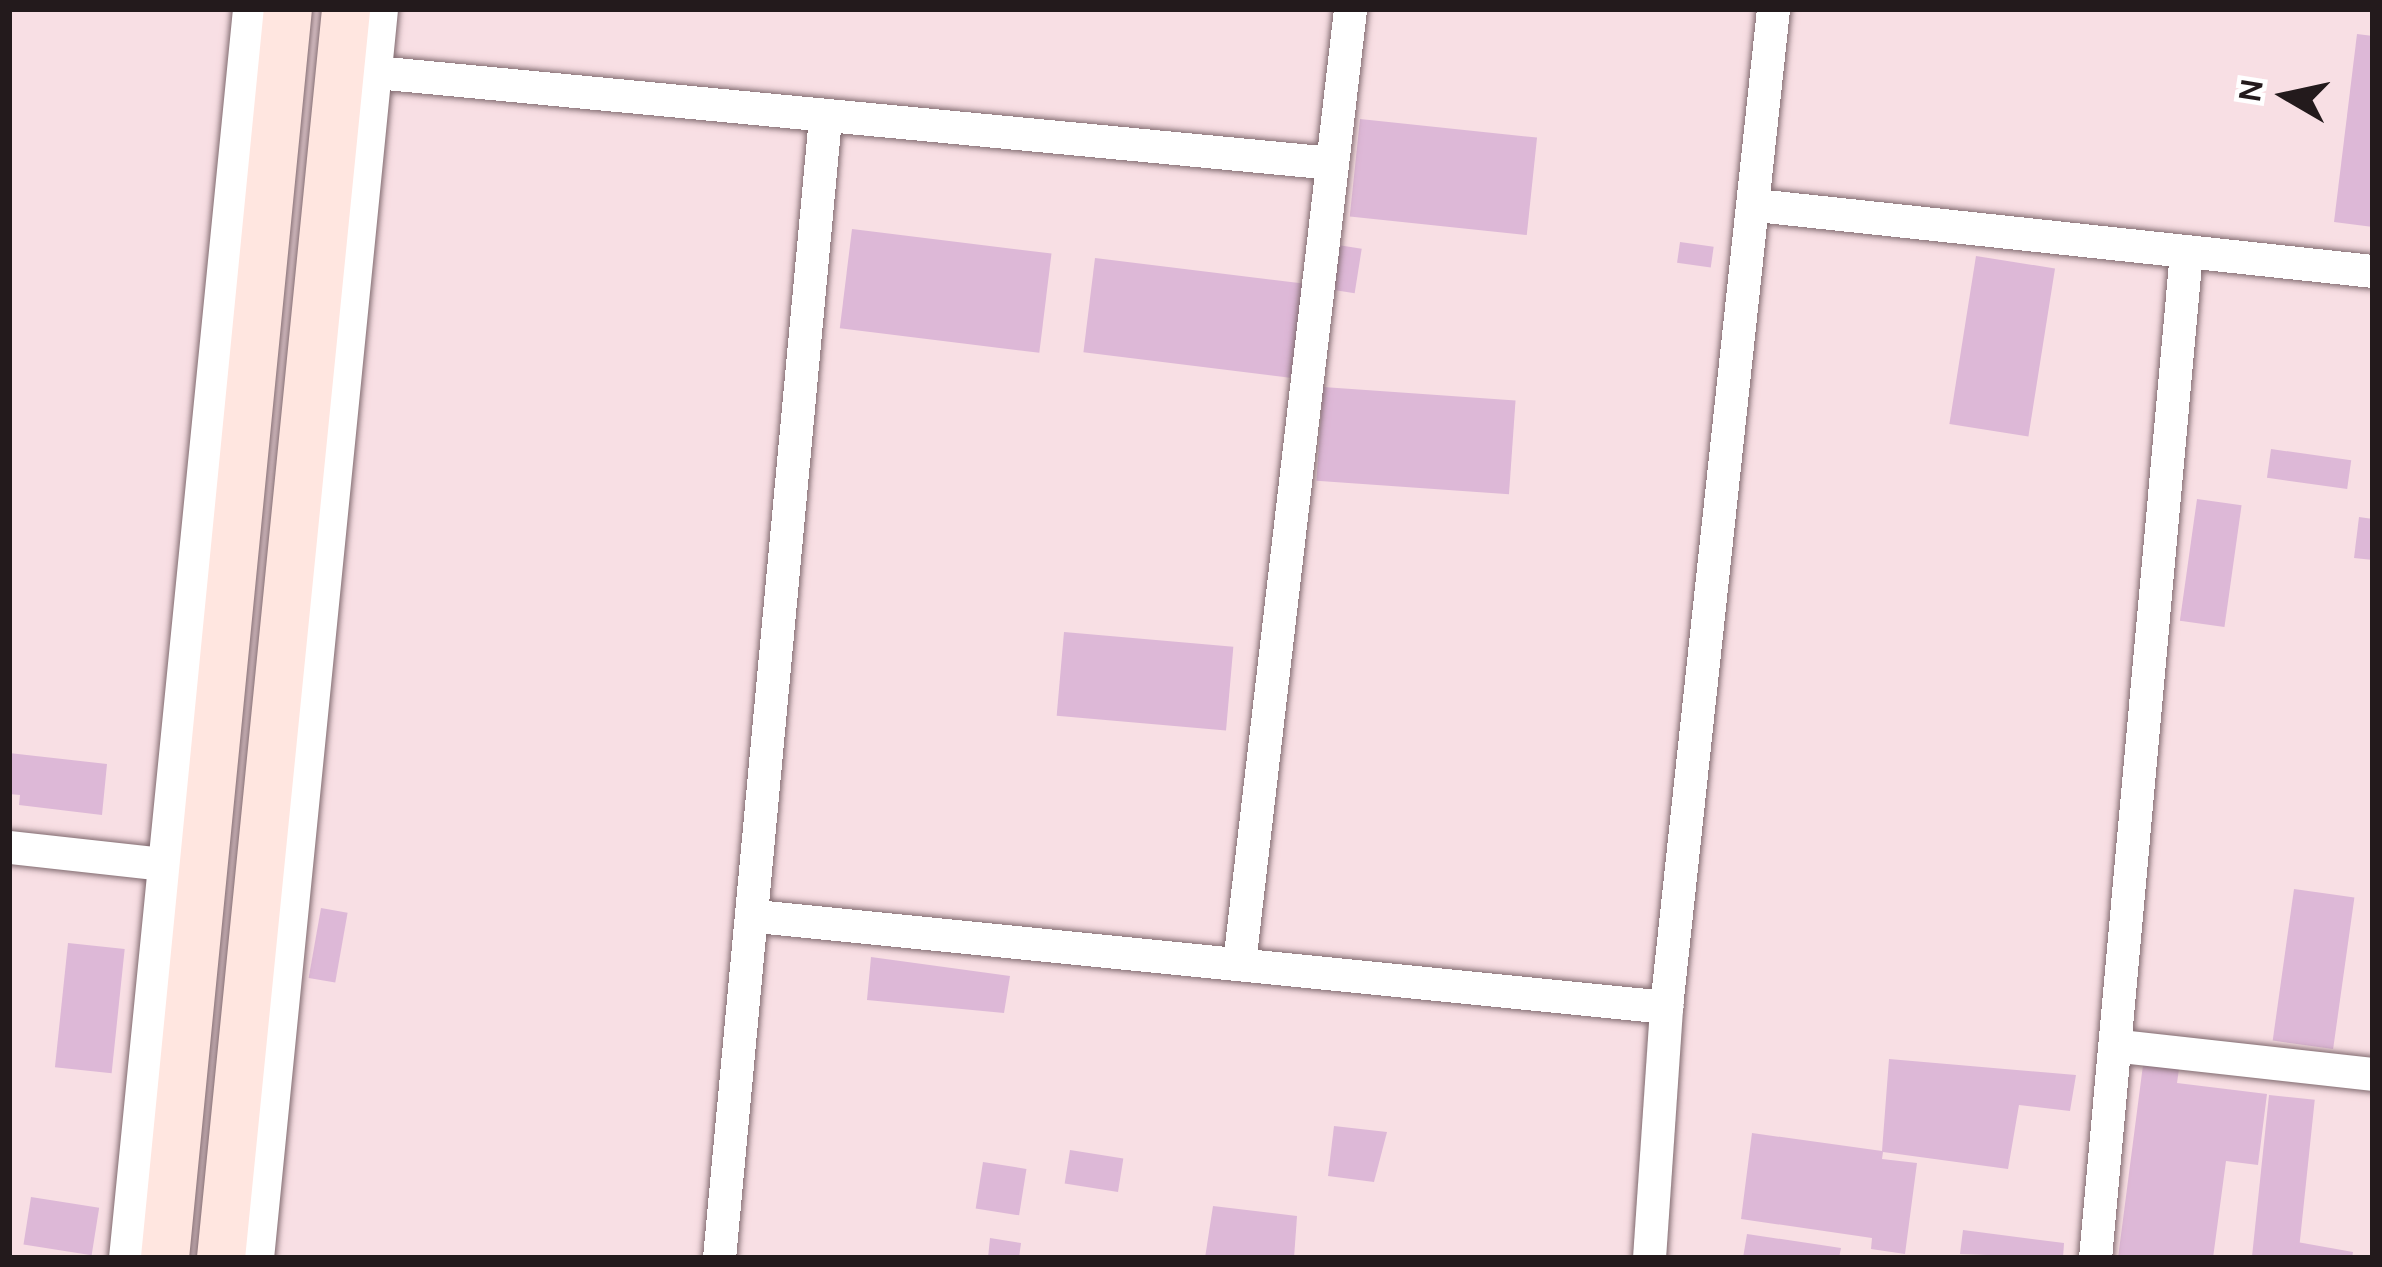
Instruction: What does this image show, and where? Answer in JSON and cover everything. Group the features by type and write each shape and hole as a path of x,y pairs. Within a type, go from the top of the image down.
{"main road":[{"path":"165,1258 181,866 288,9"},
{"path":"221,1258 357,71 346,9"}],"street":[{"path":"125,1258 181,866 250,9"},
{"path":"257,1258 357,71 381,9"},
{"path":"1239,963 1350,9"},
{"path":"1649,1258 1666,1006 1756,205 1773,9"},
{"path":"357,71 1332,163"},
{"path":"719,1258 756,916 826,118"},
{"path":"1756,205 2373,271"},
{"path":"2095,1258 2120,1046 2186,251"},
{"path":"9,847 181,866"},
{"path":"756,916 1666,1006"},
{"path":"2120,1046 2373,1074"}],"building":[{"path":"2357,34 2373,36 2373,227 2334,222"},
{"path":"1360,119 1537,138 1527,235 1350,216"},
{"path":"852,229 1052,253 1039,353 840,328"},
{"path":"1680,242 1714,247 1711,268 1677,263"},
{"path":"1338,245 1362,249 1355,293 1331,289"},
{"path":"1976,256 2055,269 2028,436 1949,424"},
{"path":"1095,258 1305,284 1294,378 1083,352"},
{"path":"1323,387 1516,400 1509,494 1316,481"},
{"path":"2271,449 2351,460 2347,489 2267,478"},
{"path":"2197,499 2242,505 2224,627 2180,621"},
{"path":"2359,517 2373,519 2373,560 2354,558"},
{"path":"1064,632 1233,647 1226,730 1057,716"},
{"path":"9,753 107,764 102,815 19,805 20,795 9,794"},
{"path":"2294,889 2354,897 2333,1049 2273,1041"},
{"path":"321,908 348,913 335,983 309,978"},
{"path":"68,943 125,949 112,1073 55,1067"},
{"path":"871,957 1010,976 1004,1013 867,1000"},
{"path":"1889,1059 2076,1075 2070,1111 2019,1105 2008,1169 1883,1152 1882,1159 1917,1163 1905,1254 1871,1249 1872,1238 1741,1219 1752,1133 1882,1151"},
{"path":"2143,1065 2179,1069 2177,1083 2267,1094 2258,1165 2226,1161 2213,1258 2118,1258"},
{"path":"2269,1095 2315,1100 2298,1258 2252,1258"},
{"path":"1334,1126 1387,1132 1374,1182 1328,1176"},
{"path":"1070,1150 1123,1158 1118,1192 1065,1184"},
{"path":"983,1162 1026,1169 1019,1215 976,1208"},
{"path":"31,1197 99,1208 92,1255 23,1244"},
{"path":"1213,1206 1297,1216 1294,1258 1205,1258"},
{"path":"1963,1230 2064,1243 2063,1258 1960,1254"},
{"path":"1747,1234 1841,1248 1839,1258 1743,1258"},
{"path":"990,1238 1021,1243 1019,1258 988,1258"},
{"path":"2297,1242 2353,1252 2352,1258 2294,1258"}]}
